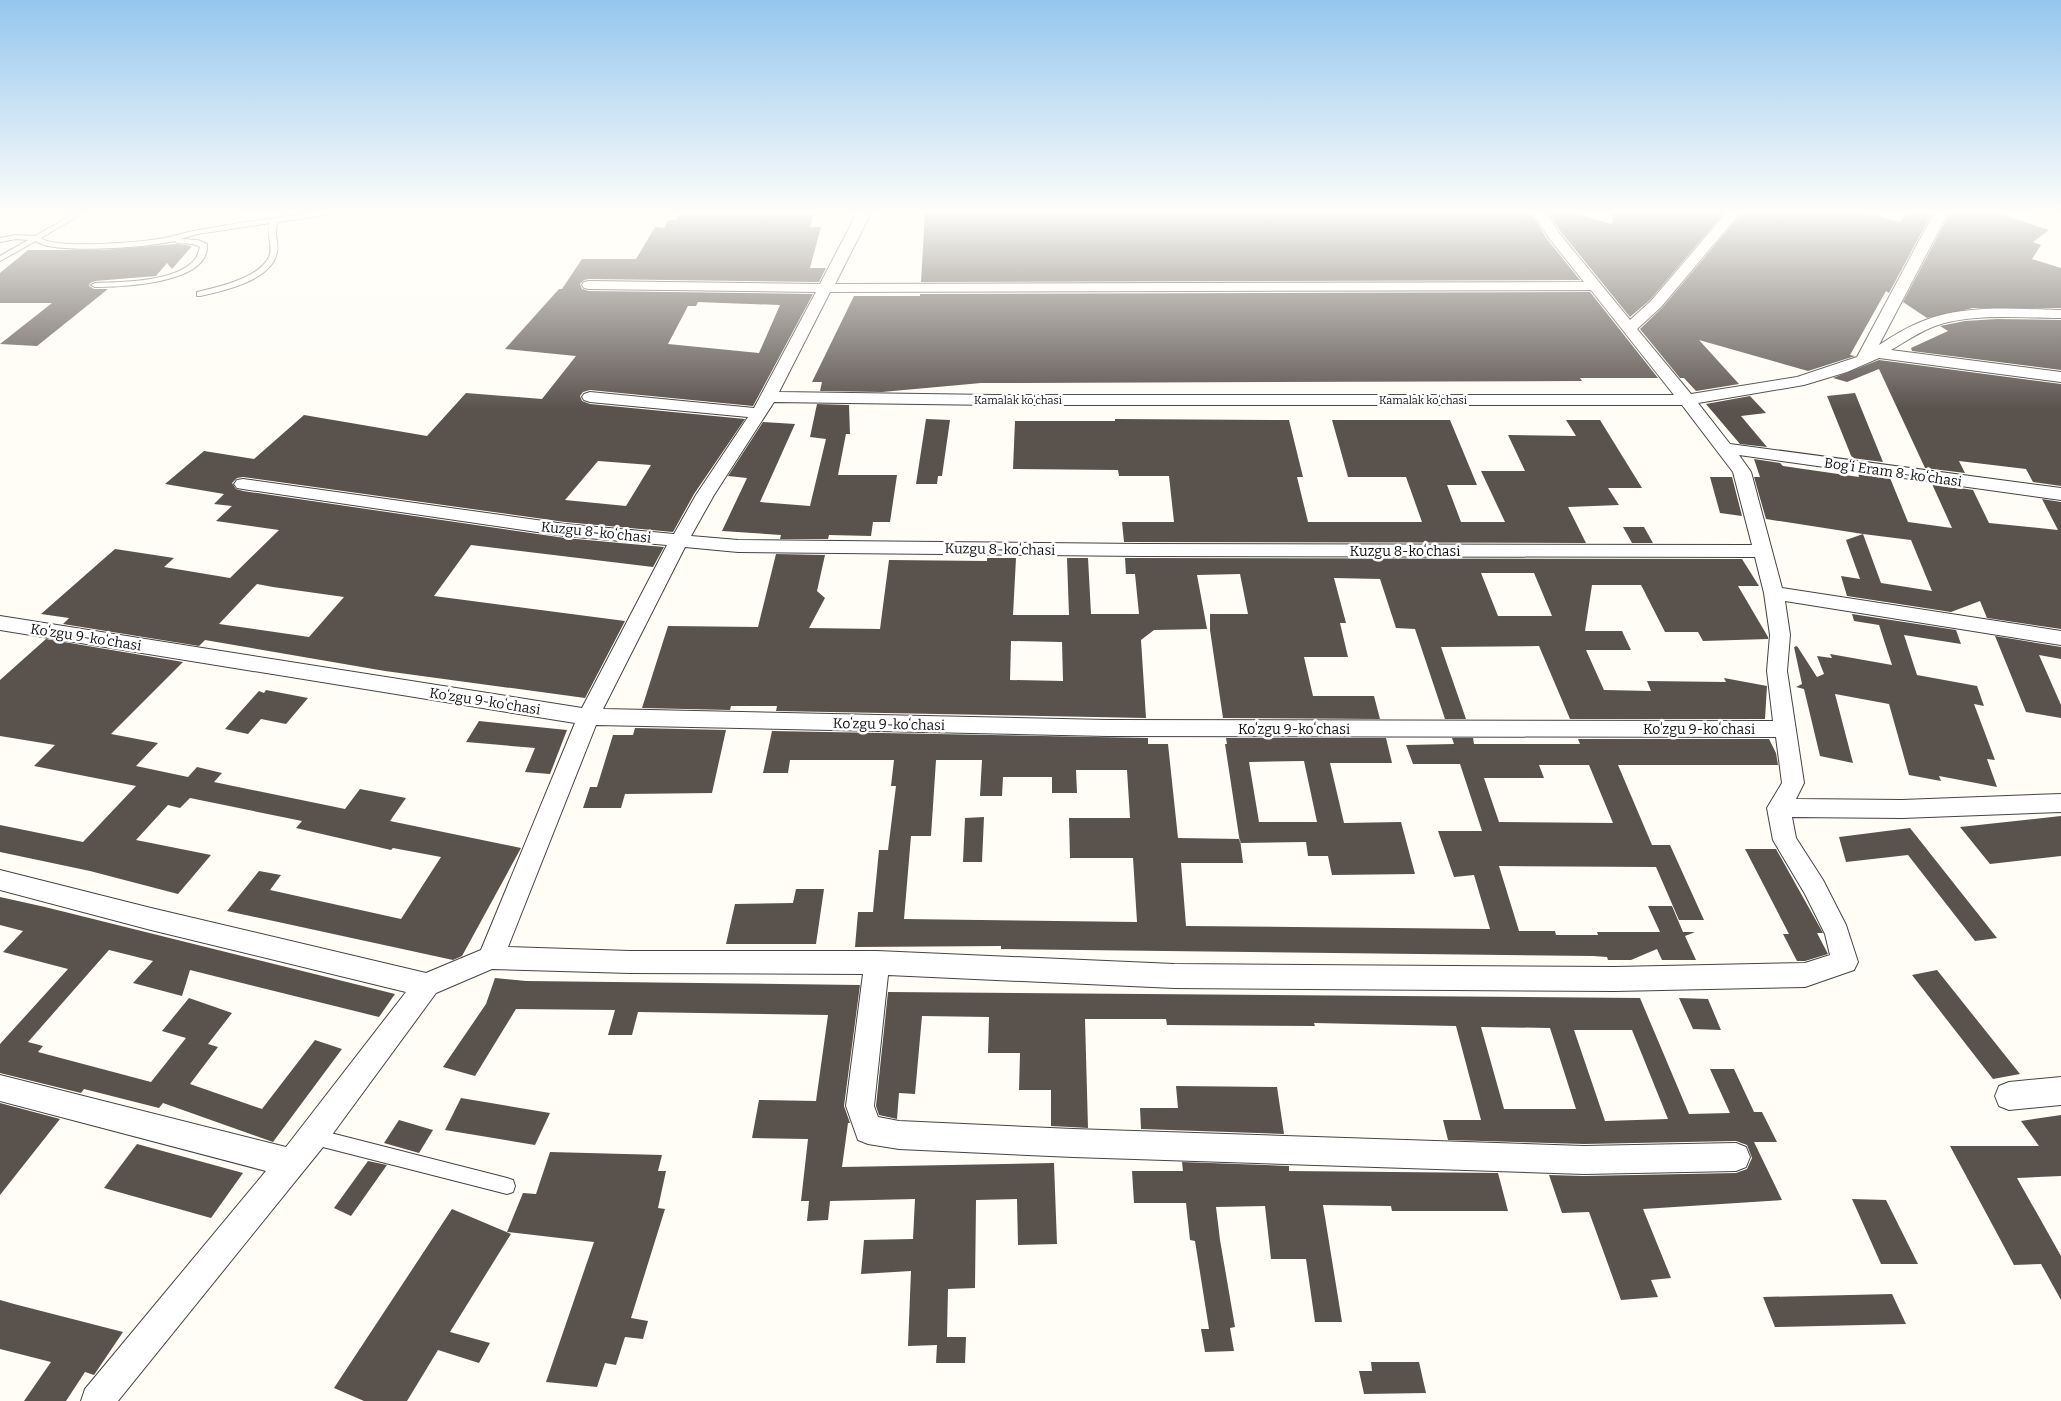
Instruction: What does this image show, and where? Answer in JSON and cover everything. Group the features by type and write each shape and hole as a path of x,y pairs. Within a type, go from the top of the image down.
{"street":[{"path":"490,958 588,717 679,541 705,495 764,405 830,278"},
{"path":"96,1401 313,1136 427,985 490,958 630,962 877,963 1184,976 1616,979 1805,975 1845,962 1837,933 1814,887 1785,840 1779,808 1793,783 1777,671 1780,635 1774,593 1742,472 1725,448 1588,278"},
{"path":"1628,329 1656,304 1678,278"},
{"path":"1908,278 1869,357 2061,377"},
{"path":"589,285 825,288 1594,286"},
{"name":"Kamalak koʻchasi","path":"590,397 764,405 995,400 1686,400 1786,385 1825,374 1869,357 1918,328 1939,320 2002,314 2061,314"},
{"name":"Bogʻi Eram 8-koʻchasi","path":"1725,448 2061,494"},
{"name":"Kuzgu 8-koʻchasi","path":"243,484 564,530 738,546 1141,550 1762,551"},
{"path":"1774,593 2061,638"},
{"name":"Koʻzgu 9-koʻchasi","path":"0,623 588,717 1107,728 1786,729"},
{"path":"1779,808 1902,809 2061,803"},
{"path":"0,880 151,919 427,985"},
{"path":"877,963 860,1106 868,1130 900,1135 1073,1143 1584,1160 1736,1157"},
{"path":"0,1088 291,1163"},
{"path":"2009,1096 2061,1091"}],"lane":[{"path":"95,285 142,283 162,278"},
{"path":"200,294 228,287 249,278"},
{"path":"313,1136 507,1186"}],"building":[{"path":"0,278 127,278 90,283 89,286 94,289 108,289 37,346 0,344 52,303 0,303"},
{"path":"569,278 821,278 819,282 589,279 584,280 580,284 582,289 589,291 813,294 753,406 590,390 583,392 580,396 582,401 590,404 745,419 694,494 673,532 565,522 243,477 237,478 232,483 236,489 243,491 565,538 664,547 653,567 471,545 434,596 625,621 585,698 385,671 205,640 199,646 63,624 69,618 41,614 115,549 174,558 164,567 230,578 279,530 216,521 232,506 214,504 224,494 165,484 204,451 254,459 304,415 427,436 466,393 542,399 576,356 505,349 559,289 562,289","holes":["698,302 780,305 759,353 668,344 688,306 696,306","598,461 651,465 626,506 565,500","257,584 273,587 344,597 309,637 219,624"]},
{"path":"921,278 1579,278 1580,280 921,282"},
{"path":"1599,278 1668,278 1650,300 1630,317"},
{"path":"1687,278 1897,278 1889,293 1886,291 1850,355 1855,356 1808,371 1699,340 1739,384 1696,391 1684,378 1680,378 1640,329 1662,308"},
{"path":"1915,278 2061,278 2061,308 1973,308 1927,318 1903,302"},
{"path":"1590,292 1658,378 1580,378 1582,381 981,383 882,392 820,391 822,382 812,382 854,296 920,296 920,294"},
{"path":"1997,319 2061,320 2061,370 1912,351 1911,348 1948,331 1940,326 1965,321"},
{"path":"1879,360 2061,384 2061,486 2033,482 2026,469 1959,461 1965,473 1925,468 1879,369 1847,382 1833,378"},
{"path":"1855,393 1883,462 1852,458 1827,396"},
{"path":"1750,396 1766,413 1741,416 1767,447 1740,444 1706,404"},
{"path":"817,404 849,405 850,434 846,434 838,475 897,475 890,522 873,522 871,536 829,535 828,539 780,539 781,535 722,531 747,478 728,476 763,422 795,424 760,502 810,506 826,439 810,437"},
{"path":"926,419 950,420 942,476 938,476 937,484 916,484"},
{"path":"1115,419 1289,420 1303,477 1297,477 1308,522 1422,522 1406,477 1348,477 1332,420 1450,420 1477,485 1447,485 1461,522 1505,522 1481,471 1525,471 1508,435 1576,436 1566,420 1600,420 1642,488 1608,488 1619,505 1568,507 1586,543 1124,542 1122,522 1174,522 1169,476 1119,476 1118,470 1013,469 1015,421 1115,421"},
{"path":"1754,459 1780,463 1783,466 1859,477 1858,473 1890,478 1908,522 1952,528 1932,484 1973,490 1989,523 2058,530 2042,499 2061,502 2061,629 1987,618 1980,601 1951,612 1847,596 1841,576 1860,579 1846,540 1863,534 1766,519 1754,477 1760,477","holes":["1863,534 1911,540 1932,591 1881,583"]},
{"path":"1710,477 1732,477 1742,516 1720,513"},
{"path":"1623,527 1644,527 1653,543 1632,543"},
{"path":"776,554 825,555 817,591 825,598 809,628 880,629 889,560 987,561 987,558 1016,558 1013,615 1069,615 1067,558 1088,558 1091,614 1139,614 1135,574 1126,574 1125,558 1742,559 1759,586 1738,586 1768,639 1703,641 1698,632 1665,632 1641,585 1592,585 1585,631 1622,631 1631,650 1586,650 1604,690 1651,691 1647,681 1726,682 1724,678 1767,686 1765,719 1570,719 1539,646 1441,647 1466,719 1445,719 1415,629 1396,628 1380,579 1334,578 1346,623 1340,623 1348,657 1304,657 1313,696 1374,696 1380,719 1223,718 1210,630 1210,614 1248,614 1240,574 1197,575 1207,629 1154,630 1141,640 1146,718 776,711 777,706 731,706 730,710 642,708 668,626 758,627","holes":["1481,573 1534,573 1552,616 1498,616","1011,641 1062,642 1063,681 1010,680"]},
{"path":"1852,614 1956,630 1961,644 1904,635 1917,675 1977,686 1984,706 1974,704 1995,760 1987,759 1997,787 1939,776 1941,781 1909,775 1889,704 1835,694 1853,763 1820,756 1804,689 1796,687 1802,684 1794,647 1797,646 1817,677 1824,674 1817,656 1832,658 1830,654 1892,665 1879,625 1854,621"},
{"path":"1995,636 2061,647 2061,659 2039,655 2061,705 2061,718 2026,712"},
{"path":"46,639 183,662 111,734 158,743 136,766 188,777 197,767 222,773 214,782 345,809 360,789 406,798 390,821 521,848 462,956 453,960 227,911 259,871 281,875 270,890 401,919 441,857 393,848 391,850 296,828 302,821 190,798 180,808 168,805 136,840 211,855 178,894 90,871 0,852 0,825 83,842 136,786 34,766 55,745 0,736 0,680"},
{"path":"266,690 308,698 286,724 261,719 248,734 225,729 259,691 264,693"},
{"path":"479,721 567,730 550,774 525,772 535,748 466,742"},
{"path":"635,728 726,730 712,793 625,794 621,808 583,808 590,787 597,787 613,735 633,735"},
{"path":"772,731 1148,738 1148,744 1168,744 1178,838 1240,839 1243,863 1181,863 1186,926 1490,929 1474,875 1454,877 1438,831 1482,831 1460,764 1413,764 1406,745 1454,744 1452,738 1473,738 1474,744 1580,744 1578,739 1769,739 1776,753 1778,765 1618,765 1652,845 1670,845 1704,920 1679,920 1656,867 1499,866 1519,931 1555,931 1556,935 1598,935 1597,932 1660,932 1648,906 1672,906 1683,932 1695,932 1685,936 1696,960 1662,960 1657,949 1631,960 1608,960 1607,957 1593,956 1001,949 1001,946 855,947 858,912 873,912 879,850 888,850 896,786 891,786 894,760 790,760 788,773 763,773","holes":["936,760 982,760 980,796 1002,796 1003,777 1052,777 1052,793 1077,793 1076,770 1127,770 1130,818 1069,818 1070,858 1133,858 1137,922 904,919 911,836 931,836","1539,765 1589,765 1613,823 1499,822 1484,778 1544,778"]},
{"path":"1226,738 1386,738 1392,763 1330,763 1344,823 1401,822 1415,874 1332,875 1328,856 1308,856 1306,842 1240,843 1225,744 1227,744","holes":["1304,761 1317,822 1259,822 1249,762"]},
{"path":"2061,816 2061,856 1990,864 1960,827"},
{"path":"984,817 982,862 963,862 965,818"},
{"path":"1910,828 1997,938 1975,941 1908,855 1846,862 1839,837"},
{"path":"1745,849 1776,849 1823,933 1817,933 1828,954 1805,961 1797,961 1783,934 1789,934"},
{"path":"796,889 824,889 816,944 726,944 735,904 793,903"},
{"path":"0,897 395,994 379,1017 190,970 182,996 133,983 153,961 109,950 28,1042 43,1046 38,1052 151,1082 186,1038 162,1031 189,998 232,1013 208,1044 218,1047 190,1084 262,1109 315,1040 342,1049 273,1142 163,1103 159,1108 84,1089 81,1093 0,1073 0,1044 68,969 3,952 23,931 0,925"},
{"path":"1937,970 2020,1074 1993,1079 1912,975"},
{"path":"495,978 526,981 860,985 844,1106 850,1123 848,1123 842,1167 1054,1163 1057,1244 1018,1245 1017,1199 976,1200 975,1288 948,1289 947,1337 966,1337 965,1363 936,1363 937,1345 908,1346 911,1271 861,1274 864,1240 913,1239 915,1199 830,1201 828,1220 807,1221 809,1201 801,1201 808,1139 752,1138 759,1100 816,1101 828,1015 638,1012 632,1035 608,1035 615,1010 516,1009 475,1076 443,1067 486,1004"},
{"path":"888,992 1640,998 1689,1114 1730,1113 1710,1069 1734,1069 1754,1112 1762,1112 1777,1142 1754,1142 1782,1200 1643,1209 1671,1278 1651,1280 1658,1297 1621,1300 1589,1212 1562,1213 1549,1175 1736,1173 1747,1169 1752,1158 1747,1145 1736,1141 1584,1144 1448,1140 1443,1120 1481,1120 1456,1026 1314,1023 1315,1026 1167,1025 1166,1019 1085,1019 1088,1128 1051,1126 1051,1090 1019,1090 1020,1053 988,1053 989,1017 922,1016 915,1094 899,1093 897,1119 879,1115 876,1106","holes":["1481,1027 1550,1028 1576,1109 1504,1109","1574,1030 1632,1030 1668,1119 1605,1121"]},
{"path":"1679,998 1708,999 1721,1030 1693,1029"},
{"path":"1176,1086 1277,1087 1284,1134 1141,1129 1140,1108 1178,1108"},
{"path":"461,1098 550,1113 535,1145 445,1130"},
{"path":"0,1103 60,1119 0,1195"},
{"path":"2061,1115 2061,1176 2017,1178 2061,1256 2061,1300 2041,1264 2014,1265 1950,1146 2039,1146 2021,1121"},
{"path":"399,1120 433,1130 419,1153 384,1143"},
{"path":"137,1144 243,1173 211,1218 104,1188"},
{"path":"550,1152 662,1155 658,1171 666,1171 658,1208 665,1209 631,1318 648,1321 643,1339 625,1337 616,1365 605,1363 597,1387 546,1382 594,1242 507,1232 523,1193 536,1194"},
{"path":"368,1161 387,1165 351,1216 334,1208"},
{"path":"1182,1162 1289,1166 1289,1171 1498,1173 1508,1211 1392,1211 1391,1206 1323,1205 1342,1322 1315,1322 1306,1259 1271,1259 1265,1206 1216,1207 1235,1327 1230,1328 1234,1351 1205,1352 1201,1329 1209,1329 1195,1241 1190,1240 1186,1203 1134,1203 1132,1171 1183,1171"},
{"path":"1852,1199 1886,1200 1918,1264 1881,1264"},
{"path":"452,1209 511,1234 450,1332 490,1343 479,1363 438,1350 407,1401 364,1401 334,1388"},
{"path":"1892,1294 1906,1324 1775,1327 1763,1297"},
{"path":"0,1300 123,1332 94,1375 85,1372 66,1401 24,1401 51,1362 0,1349"},
{"path":"1371,1362 1419,1362 1426,1393 1364,1394 1359,1371 1372,1371"}]}
